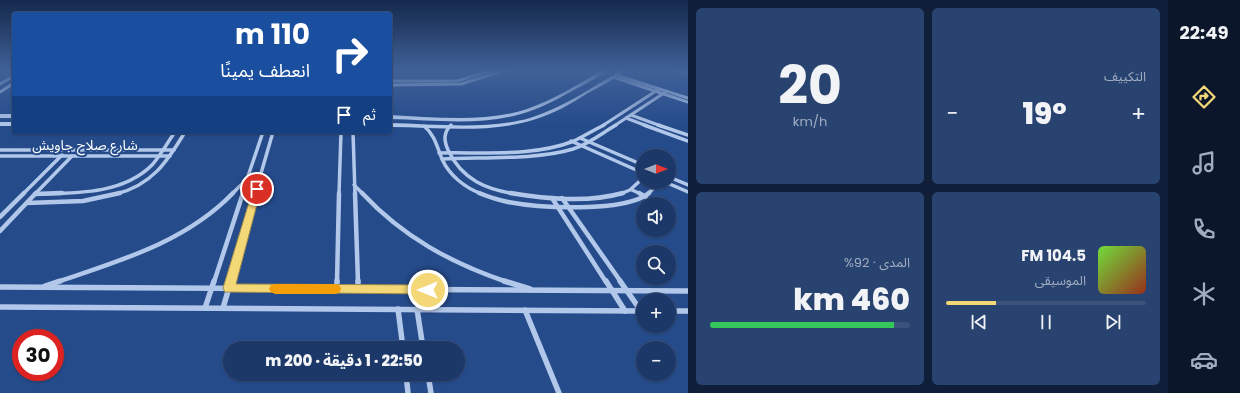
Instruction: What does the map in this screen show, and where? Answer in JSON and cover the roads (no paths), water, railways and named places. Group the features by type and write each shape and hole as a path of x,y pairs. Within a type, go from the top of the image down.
{"street":[{"path":"392,118 481,118 509,115 528,110 566,89"},
{"path":"392,125 498,124 532,119 551,111 591,89"},
{"path":"440,153 531,149 571,141 580,138 657,90 688,98"},
{"path":"666,92 688,102"},
{"path":"442,159 541,155 563,152 589,142 666,92"},
{"path":"631,115 688,135"},
{"path":"0,116 12,116"},
{"path":"626,118 688,140"},
{"path":"0,124 12,124"},
{"path":"421,125 433,134 447,168 463,184 486,196 514,203 557,206 613,206 636,201"},
{"path":"451,125 446,130 444,136 456,166 470,179 490,190 515,195 552,198 605,197 616,196 632,190 636,186"},
{"path":"35,194 78,193 105,189 140,174 148,169 174,134"},
{"path":"27,203 85,201 112,196 129,189 149,178 165,164 184,134"},
{"path":"205,308 262,134"},
{"path":"224,308 272,134"},
{"path":"338,289 341,134"},
{"path":"353,134 358,289"},
{"path":"580,138 636,162"},
{"path":"571,141 636,170"},
{"name":"شارع صلاح جاويش","path":"0,150 174,150"},
{"path":"0,217 67,151"},
{"path":"0,230 77,151"},
{"name":"شارع صلاح جاويش","path":"0,156 170,156"},
{"path":"40,287 118,262 171,239 214,211 248,178"},
{"path":"676,179 688,185"},
{"path":"354,185 383,215 420,243 476,271 536,290"},
{"path":"676,187 688,192"},
{"path":"632,190 646,197 653,189"},
{"path":"605,197 613,206"},
{"path":"552,198 625,311"},
{"path":"562,198 636,303"},
{"path":"0,287 688,291"},
{"path":"0,307 636,311"},
{"path":"398,309 402,341"},
{"path":"417,309 422,341"},
{"path":"525,310 559,393"},
{"path":"676,311 688,311"},
{"path":"407,381 408,393"},
{"path":"429,381 431,393"}]}
